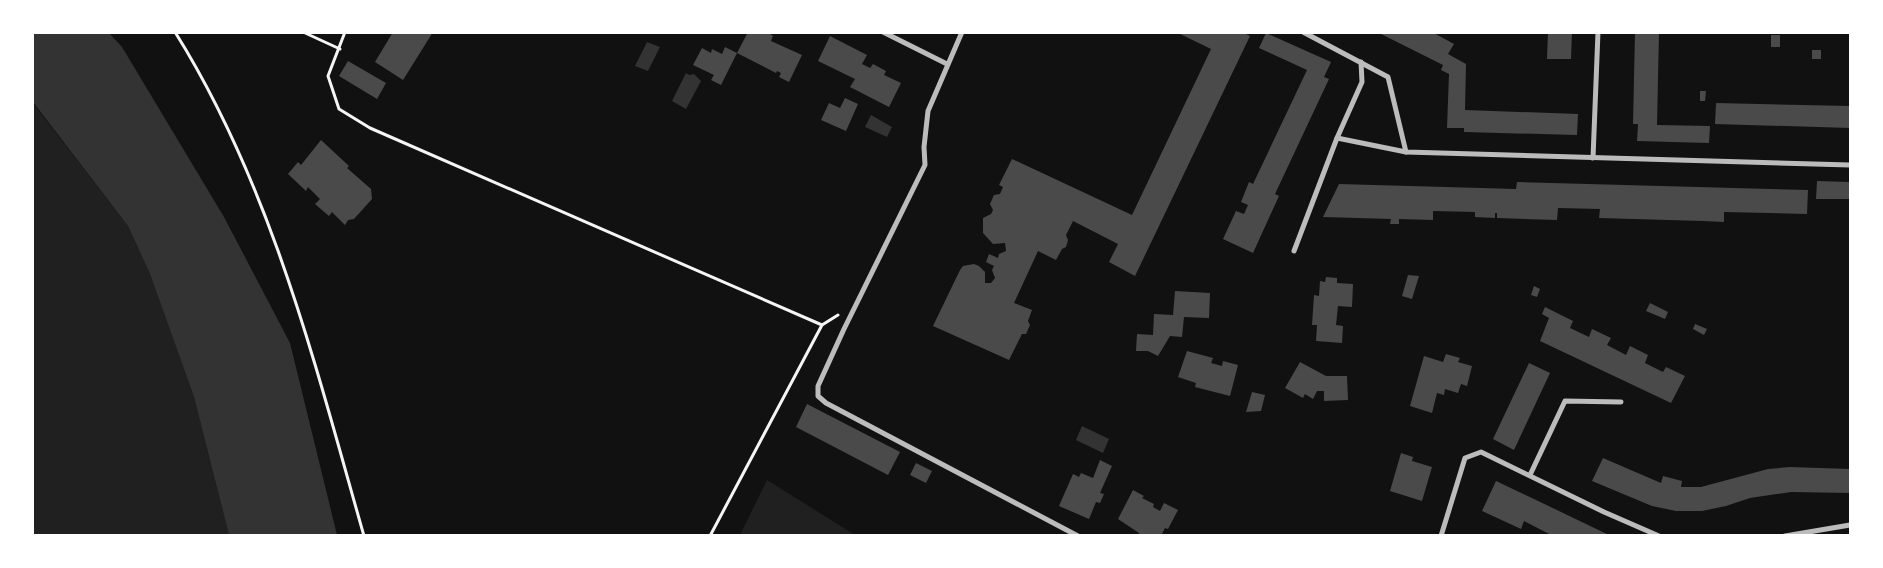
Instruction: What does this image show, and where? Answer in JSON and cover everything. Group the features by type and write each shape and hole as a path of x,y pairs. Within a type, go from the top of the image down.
{"street":[{"path":"883,32 947,64"},
{"path":"962,32 928,112 924,129 926,165 844,329 818,386 818,396 826,403 1078,536"},
{"path":"1303,32 1388,77 1406,152"},
{"path":"1593,158 1598,32"},
{"path":"1294,251 1336,138 1362,82 1361,62"},
{"path":"1336,138 1406,152 1850,165"},
{"path":"1530,475 1565,401 1621,402"},
{"path":"1441,536 1465,458 1481,452 1604,512 1659,536"},
{"path":"1785,536 1850,525"}],"path":[{"path":"175,32 199,71 246,168 294,295 364,536"},
{"path":"304,32 340,49"},
{"path":"345,32 328,76 339,108 370,128 822,325"},
{"path":"710,536 822,325 836,315 853,312"}],"shaded area":[{"path":"33,32 109,33 122,47 224,217 290,343 337,535 229,535 194,397 150,274 128,226 33,102"},
{"path":"647,42 660,47 648,71 635,66"},
{"path":"686,73 689,75 694,74 701,81 686,109 672,101"},
{"path":"32,102 128,226 150,274 194,397 229,535 33,535"},
{"path":"871,115 892,127 887,137 865,127"},
{"path":"1082,426 1109,439 1103,453 1076,440"},
{"path":"767,480 855,535 740,535"}],"building":[{"path":"393,32 433,32 403,80 375,62"},
{"path":"748,32 767,32 773,36 771,41 802,55 789,82 779,77 781,73 777,71 776,73 737,53"},
{"path":"1176,32 1242,32 1250,36 1135,276 1109,262 1118,244 1073,221 1066,235 1068,240 1066,247 1062,249 1056,260 1038,251 1014,303 1032,310 1028,321 1030,325 1026,334 1022,334 1009,360 933,326 963,266 974,264 979,266 985,272 985,283 991,283 995,278 992,270 994,266 986,262 989,254 998,258 999,254 1006,251 1005,243 993,244 983,233 983,218 991,214 993,210 990,204 994,195 1000,194 1003,187 999,185 1012,159 1132,215 1211,49"},
{"path":"1377,32 1432,32 1454,44 1448,54 1466,64 1465,110 1578,114 1577,135 1464,132 1464,128 1447,128 1449,74 1441,70 1443,65"},
{"path":"1548,32 1572,32 1571,59 1547,59"},
{"path":"1635,32 1659,32 1657,125 1710,126 1709,143 1637,141 1638,124 1633,124"},
{"path":"1266,33 1331,62 1324,77 1329,79 1275,194 1279,196 1253,253 1223,239 1236,211 1244,214 1248,205 1241,202 1249,182 1253,184 1307,70 1259,48"},
{"path":"1771,35 1780,35 1780,47 1771,47"},
{"path":"830,36 867,55 862,64 870,68 873,64 886,71 884,75 901,83 889,107 850,87 855,79 818,61"},
{"path":"725,47 737,53 721,85 711,80 714,75 693,65 702,48 711,53 712,49 722,54"},
{"path":"1812,50 1821,50 1821,59 1812,59"},
{"path":"348,61 386,83 377,99 339,76"},
{"path":"1700,91 1706,91 1705,101 1700,101"},
{"path":"845,98 858,104 846,131 821,120 829,103 840,108"},
{"path":"1716,103 1850,106 1850,128 1715,124"},
{"path":"321,140 349,166 347,168 371,189 372,199 354,219 348,220 345,225 332,212 329,216 315,204 320,199 308,187 306,191 288,174 298,162 301,165"},
{"path":"1817,181 1850,182 1850,199 1816,199"},
{"path":"1517,182 1808,190 1807,214 1724,212 1724,222 1599,218 1600,209 1558,208 1557,220 1497,218 1497,213 1495,213 1495,218 1475,217 1475,212 1433,211 1433,220 1399,219 1399,224 1390,224 1391,219 1323,217 1339,184 1516,189"},
{"path":"1408,275 1419,276 1412,299 1402,296"},
{"path":"1326,277 1337,278 1337,283 1353,284 1352,307 1338,306 1336,325 1343,326 1342,343 1316,341 1317,325 1312,325 1314,295 1319,296 1320,281 1325,282"},
{"path":"1534,286 1540,289 1537,297 1531,295"},
{"path":"1175,291 1210,293 1209,318 1184,317 1182,337 1170,336 1158,356 1148,351 1136,351 1137,334 1153,335 1154,314 1173,315"},
{"path":"1650,303 1668,312 1665,319 1646,311"},
{"path":"1545,307 1573,321 1570,328 1589,337 1592,329 1611,338 1607,345 1626,355 1630,346 1648,355 1645,363 1663,372 1666,367 1685,376 1671,403 1540,341 1549,318 1542,314"},
{"path":"1695,324 1707,329 1704,335 1693,329"},
{"path":"1187,351 1213,358 1211,363 1222,366 1223,361 1238,365 1230,396 1195,387 1196,383 1178,377"},
{"path":"1446,354 1460,358 1458,362 1472,366 1467,386 1461,384 1458,393 1445,389 1444,395 1437,393 1432,413 1410,406 1424,356 1443,362"},
{"path":"1300,362 1326,376 1347,376 1348,400 1324,401 1324,391 1317,391 1313,399 1305,394 1303,398 1285,388"},
{"path":"1529,363 1550,373 1514,450 1493,439"},
{"path":"1252,392 1265,395 1261,411 1246,412"},
{"path":"807,404 900,452 888,475 796,427"},
{"path":"1401,453 1413,457 1412,461 1432,467 1422,501 1390,491"},
{"path":"1603,458 1661,483 1663,476 1682,481 1681,487 1701,487 1768,469 1790,467 1850,469 1850,493 1791,492 1750,498 1702,511 1676,511 1652,506 1592,481"},
{"path":"1100,460 1112,466 1100,493 1104,494 1100,503 1096,502 1089,519 1059,506 1073,474 1079,477 1081,473 1093,478"},
{"path":"916,463 932,471 926,483 910,475"},
{"path":"1496,481 1611,536 1553,536 1524,521 1521,529 1482,511"},
{"path":"1133,490 1144,496 1142,498 1154,504 1153,507 1160,511 1164,503 1178,510 1168,529 1165,528 1161,536 1138,536 1139,533 1118,519"}]}
